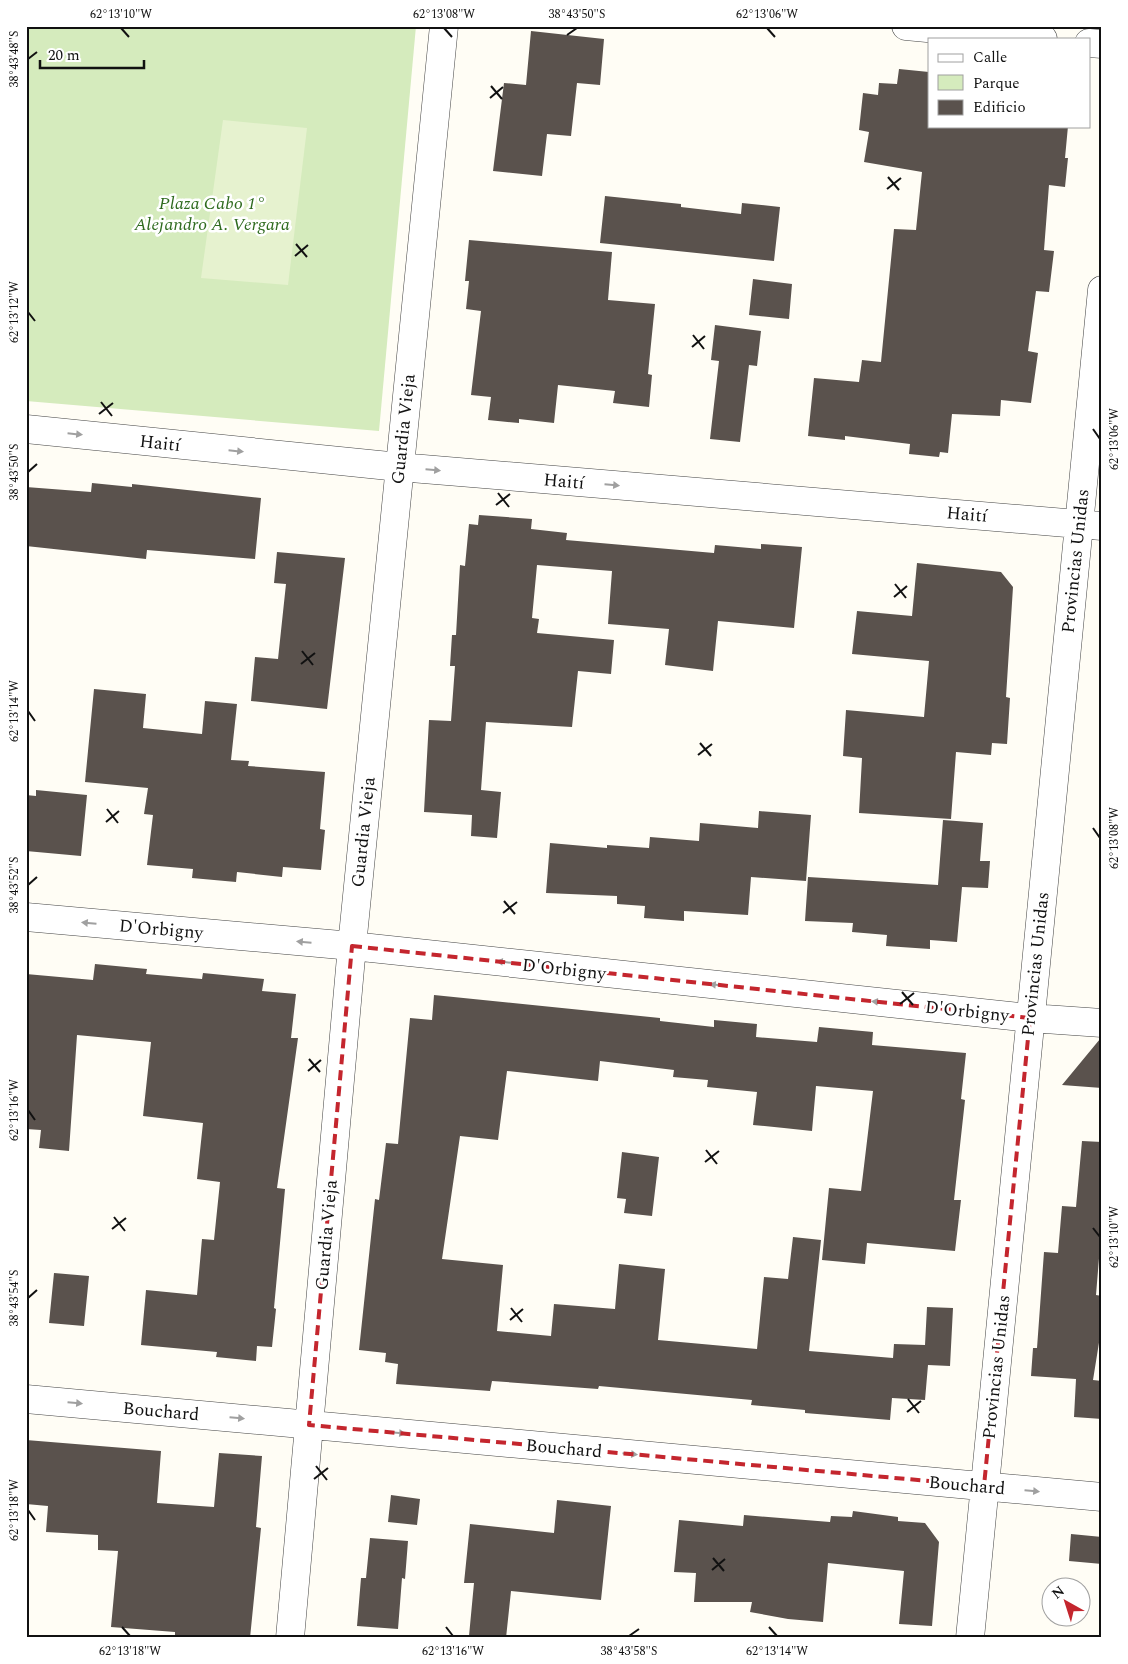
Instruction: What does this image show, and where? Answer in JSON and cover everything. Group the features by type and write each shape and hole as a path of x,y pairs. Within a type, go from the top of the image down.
{"street":[{"name":"Guardia Vieja","path":"290,1638 352,946 444,26"},
{"path":"906,26 1032,38"},
{"name":"Provincias Unidas","path":"970,1638 1030,1018 1090,525 1102,290"},
{"name":"Haití","path":"26,429 399,468 1090,525"},
{"name":"D'Orbigny","path":"26,917 352,946 1030,1018 1102,1023"},
{"name":"Bouchard","path":"26,1399 1102,1497"}],"highlighted area":[{"path":"352,946 1030,1018 984,1486 309,1425"}],"green space":[{"name":"Plaza Cabo 1° Alejandro A. Vergara","path":"26,26 416,26 379,431 26,401"},
{"path":"223,120 307,128 288,285 201,278"}],"building":[{"path":"531,31 604,39 600,85 577,83 571,136 547,134 542,176 493,171 504,83 526,85"},
{"path":"899,69 928,72 928,128 1068,128 1065,158 1068,158 1065,187 1049,185 1044,250 1054,251 1049,292 1036,291 1028,351 1038,353 1031,403 1001,400 1000,416 952,414 948,453 940,452 939,457 909,454 910,444 845,436 845,440 808,436 814,378 859,382 862,360 881,362 894,229 916,230 922,172 864,162 869,132 859,130 863,93 878,95 879,83 897,84"},
{"path":"605,196 681,204 681,207 741,214 742,203 780,207 774,261 600,243"},
{"path":"469,240 612,252 608,300 655,304 648,374 652,375 649,407 613,403 615,391 558,385 554,423 519,419 519,423 488,420 491,397 471,395 481,311 466,309 469,281 465,281"},
{"path":"753,279 792,284 789,319 749,315"},
{"path":"715,325 761,331 757,366 749,365 740,442 710,439 719,361 711,360"},
{"path":"92,483 132,487 132,484 261,498 255,559 147,550 146,559 26,546 26,487 91,492"},
{"path":"479,515 532,519 531,529 567,533 566,540 714,553 715,545 761,549 761,544 802,547 794,628 718,621 713,671 665,665 669,629 608,624 612,571 537,565 532,618 539,619 537,633 614,640 611,674 578,671 572,727 486,722 481,790 501,792 497,838 471,836 472,815 424,812 429,720 451,721 455,666 450,666 452,635 456,635 460,565 465,566 469,524 478,525"},
{"path":"277,552 345,558 327,709 251,701 255,657 278,659 286,584 274,583"},
{"path":"917,563 1001,572 1013,587 1006,697 1010,698 1007,744 992,743 991,755 956,752 951,819 859,813 862,758 843,756 846,710 924,717 929,661 852,654 857,611 912,616"},
{"path":"94,689 146,694 143,728 202,734 205,701 237,704 231,760 249,761 248,766 325,772 320,829 325,830 321,870 283,867 282,877 237,872 236,882 192,878 193,869 147,865 153,815 144,814 148,788 85,782"},
{"path":"36,790 87,795 81,856 26,851 26,795 36,796"},
{"path":"759,811 811,815 806,881 751,877 748,915 684,911 684,921 644,918 645,906 617,904 617,896 546,893 550,843 607,848 607,845 649,848 650,837 699,841 700,823 758,828"},
{"path":"943,820 983,823 980,861 990,861 988,888 962,887 957,942 930,940 930,949 886,946 887,935 852,932 853,923 805,921 808,877 938,885"},
{"path":"95,964 147,969 146,974 202,979 203,973 264,979 262,991 296,994 291,1038 298,1038 277,1188 285,1189 272,1347 257,1346 256,1361 216,1357 217,1352 141,1345 146,1290 197,1295 202,1239 214,1240 220,1182 197,1179 203,1123 143,1116 151,1042 77,1035 69,1151 39,1148 41,1130 26,1129 26,974 93,980"},
{"path":"434,995 660,1018 660,1021 714,1027 714,1020 757,1024 756,1037 817,1042 819,1027 873,1032 872,1045 966,1053 961,1099 965,1100 954,1200 961,1200 955,1251 867,1243 865,1264 822,1260 829,1188 861,1191 873,1091 816,1086 812,1131 753,1125 757,1092 707,1087 708,1080 673,1077 674,1070 600,1061 598,1081 507,1071 498,1140 460,1136 442,1259 503,1265 497,1331 551,1336 554,1304 615,1309 619,1264 665,1269 658,1340 757,1349 764,1277 788,1279 793,1237 821,1240 809,1351 893,1358 894,1344 925,1345 927,1307 953,1308 950,1366 928,1365 925,1400 892,1398 890,1420 805,1413 805,1410 751,1405 752,1400 599,1386 598,1389 492,1381 490,1391 396,1384 398,1364 385,1362 386,1353 359,1350 375,1199 379,1200 386,1143 398,1144 410,1018 432,1020"},
{"path":"1102,1038 1102,1088 1062,1085 1100,1039"},
{"path":"1082,1141 1102,1142 1102,1222 1096,1295 1102,1296 1102,1324 1093,1380 1102,1381 1102,1419 1074,1417 1076,1379 1031,1376 1033,1348 1037,1348 1044,1252 1058,1253 1062,1206 1076,1207"},
{"path":"622,1152 659,1157 652,1216 624,1213 626,1199 617,1198"},
{"path":"54,1273 89,1276 84,1326 49,1323"},
{"path":"26,1440 161,1451 157,1503 214,1507 219,1453 262,1456 256,1527 261,1528 250,1638 175,1638 175,1632 111,1627 118,1551 98,1550 98,1535 46,1532 48,1506 26,1504"},
{"path":"391,1495 420,1499 417,1525 388,1522"},
{"path":"557,1500 611,1506 601,1600 511,1591 506,1638 469,1636 474,1583 464,1583 470,1524 554,1533"},
{"path":"853,1511 898,1517 898,1521 925,1523 939,1542 932,1626 899,1624 904,1571 828,1563 823,1622 788,1619 750,1612 752,1602 694,1602 696,1573 674,1572 679,1520 743,1526 744,1515 830,1522 831,1516 852,1517"},
{"path":"1071,1534 1102,1537 1102,1564 1069,1561"},
{"path":"370,1538 408,1541 405,1579 402,1578 398,1629 357,1626 361,1578 366,1578"}]}
